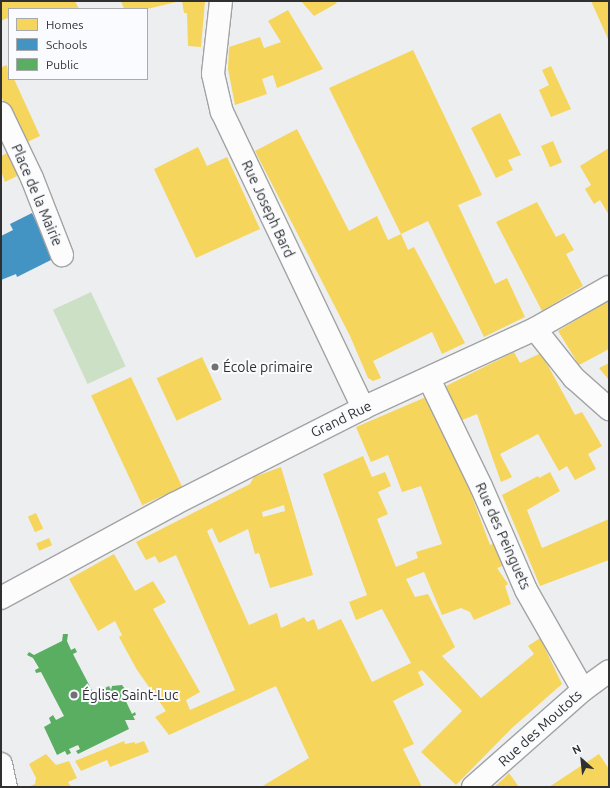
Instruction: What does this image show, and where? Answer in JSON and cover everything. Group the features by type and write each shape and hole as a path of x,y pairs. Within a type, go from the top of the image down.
{"street":[{"name":"Rue Joseph Bard","path":"221,1 213,74 222,112 363,408"},
{"name":"Place de la Mairie","path":"1,113 32,178 62,255"},
{"name":"Grand Rue","path":"1,598 76,556 363,408 535,329 609,287"},
{"path":"535,329 574,378 609,409"},
{"name":"Rue des Peinguets","path":"429,379 481,486 526,590 583,690"},
{"name":"Rue des Moutots","path":"473,787 583,690 609,671"},
{"path":"1,764 6,787"}],"green space":[{"path":"91,292 126,366 88,384 53,310"}],"building: Homes":[{"path":"1,1 75,1 78,8 8,8 8,20 7,18 1,21"},
{"path":"121,1 176,1 148,9 124,8"},
{"path":"182,1 205,1 201,47 188,46 187,13 184,13"},
{"path":"301,1 335,1 337,3 314,16"},
{"path":"591,1 609,1 609,41"},
{"path":"288,10 323,69 277,88 273,75 262,79 267,94 235,105 228,69 229,47 260,37 264,48 281,42 268,21"},
{"path":"413,50 482,195 458,205 495,284 507,278 525,317 484,337 428,221 401,234 329,88"},
{"path":"1,65 2,67 7,65 8,80 14,80 40,136 23,144 1,96"},
{"path":"551,66 571,109 551,117 539,90 549,85 542,70"},
{"path":"500,113 521,155 508,160 513,170 496,178 471,128"},
{"path":"297,129 349,231 377,216 388,240 401,234 408,250 414,247 465,343 442,354 432,332 373,361 381,378 373,381 368,378 350,336 255,151"},
{"path":"553,141 562,162 550,167 541,146"},
{"path":"198,147 207,166 227,157 260,229 196,258 154,169"},
{"path":"609,148 609,215 600,200 594,204 585,189 591,185 580,166"},
{"path":"12,151 21,174 5,182 1,171 1,156"},
{"path":"537,202 556,237 564,233 574,250 566,254 583,286 542,311 496,222"},
{"path":"609,300 609,349 579,365 558,331"},
{"path":"514,352 520,363 541,353 575,415 582,412 602,446 588,454 596,469 575,480 567,466 559,471 538,434 500,454 512,477 501,482 477,414 460,421 444,387"},
{"path":"202,357 222,400 177,421 157,378"},
{"path":"609,363 609,380 599,368"},
{"path":"131,377 182,487 142,505 91,396"},
{"path":"426,397 470,491 490,545 495,543 505,565 497,568 508,584 505,586 511,604 474,620 470,612 461,608 442,615 424,572 406,579 415,597 428,594 455,647 442,656 481,698 534,654 528,646 540,638 562,684 512,728 456,785 421,752 462,711 422,670 418,672 424,685 393,701 414,744 403,749 422,787 261,787 309,758 276,686 169,735 155,717 166,711 137,670 119,637 122,635 115,621 98,631 69,579 114,554 135,591 153,581 166,602 153,609 200,692 186,700 190,710 235,690 176,555 159,563 155,556 146,560 136,542 250,484 254,477 281,467 313,575 270,588 259,553 255,554 248,529 219,543 212,528 207,531 249,625 277,613 281,628 304,617 307,622 314,619 318,630 341,619 372,682 411,663 382,609 356,620 349,602 367,595 323,474 363,456 372,477 385,472 391,486 378,492 388,514 377,519 396,567 418,558 416,552 442,544 421,486 402,492 388,455 371,462 356,427","holes":["284,505 285,511 263,517 262,512"]},
{"path":"550,472 560,491 527,510 542,548 609,519 609,560 540,586 502,495 538,476 539,478"},
{"path":"36,513 43,528 35,532 28,517"},
{"path":"49,538 52,545 39,551 36,543"},
{"path":"124,741 125,744 135,742 135,744 144,741 149,752 110,767 107,760 81,771 75,761"},
{"path":"46,754 56,765 69,761 77,778 68,782 71,787 28,787 35,784 36,778 29,764"},
{"path":"599,754 609,769 609,787 549,787"},
{"path":"509,773 519,787 494,787 502,780"}],"building: Schools":[{"path":"32,213 53,259 17,277 16,274 1,280 1,236 13,230 10,224"}],"building: Public":[{"name":"Église Saint-Luc","path":"63,634 68,634 67,641 71,650 75,648 77,652 73,654 96,698 107,693 105,688 109,686 111,690 112,686 122,685 125,689 121,691 132,714 135,712 136,715 133,716 135,720 125,720 129,729 78,754 76,751 80,749 78,745 69,749 71,753 67,755 65,751 57,755 44,727 51,723 49,718 53,715 56,720 64,716 41,672 36,673 35,670 39,668 33,658 27,655 29,652 34,655 62,641"}],"place":[{"name":"École primaire","path":"215,367"},
{"name":"Église Saint-Luc","path":"74,695"}]}
